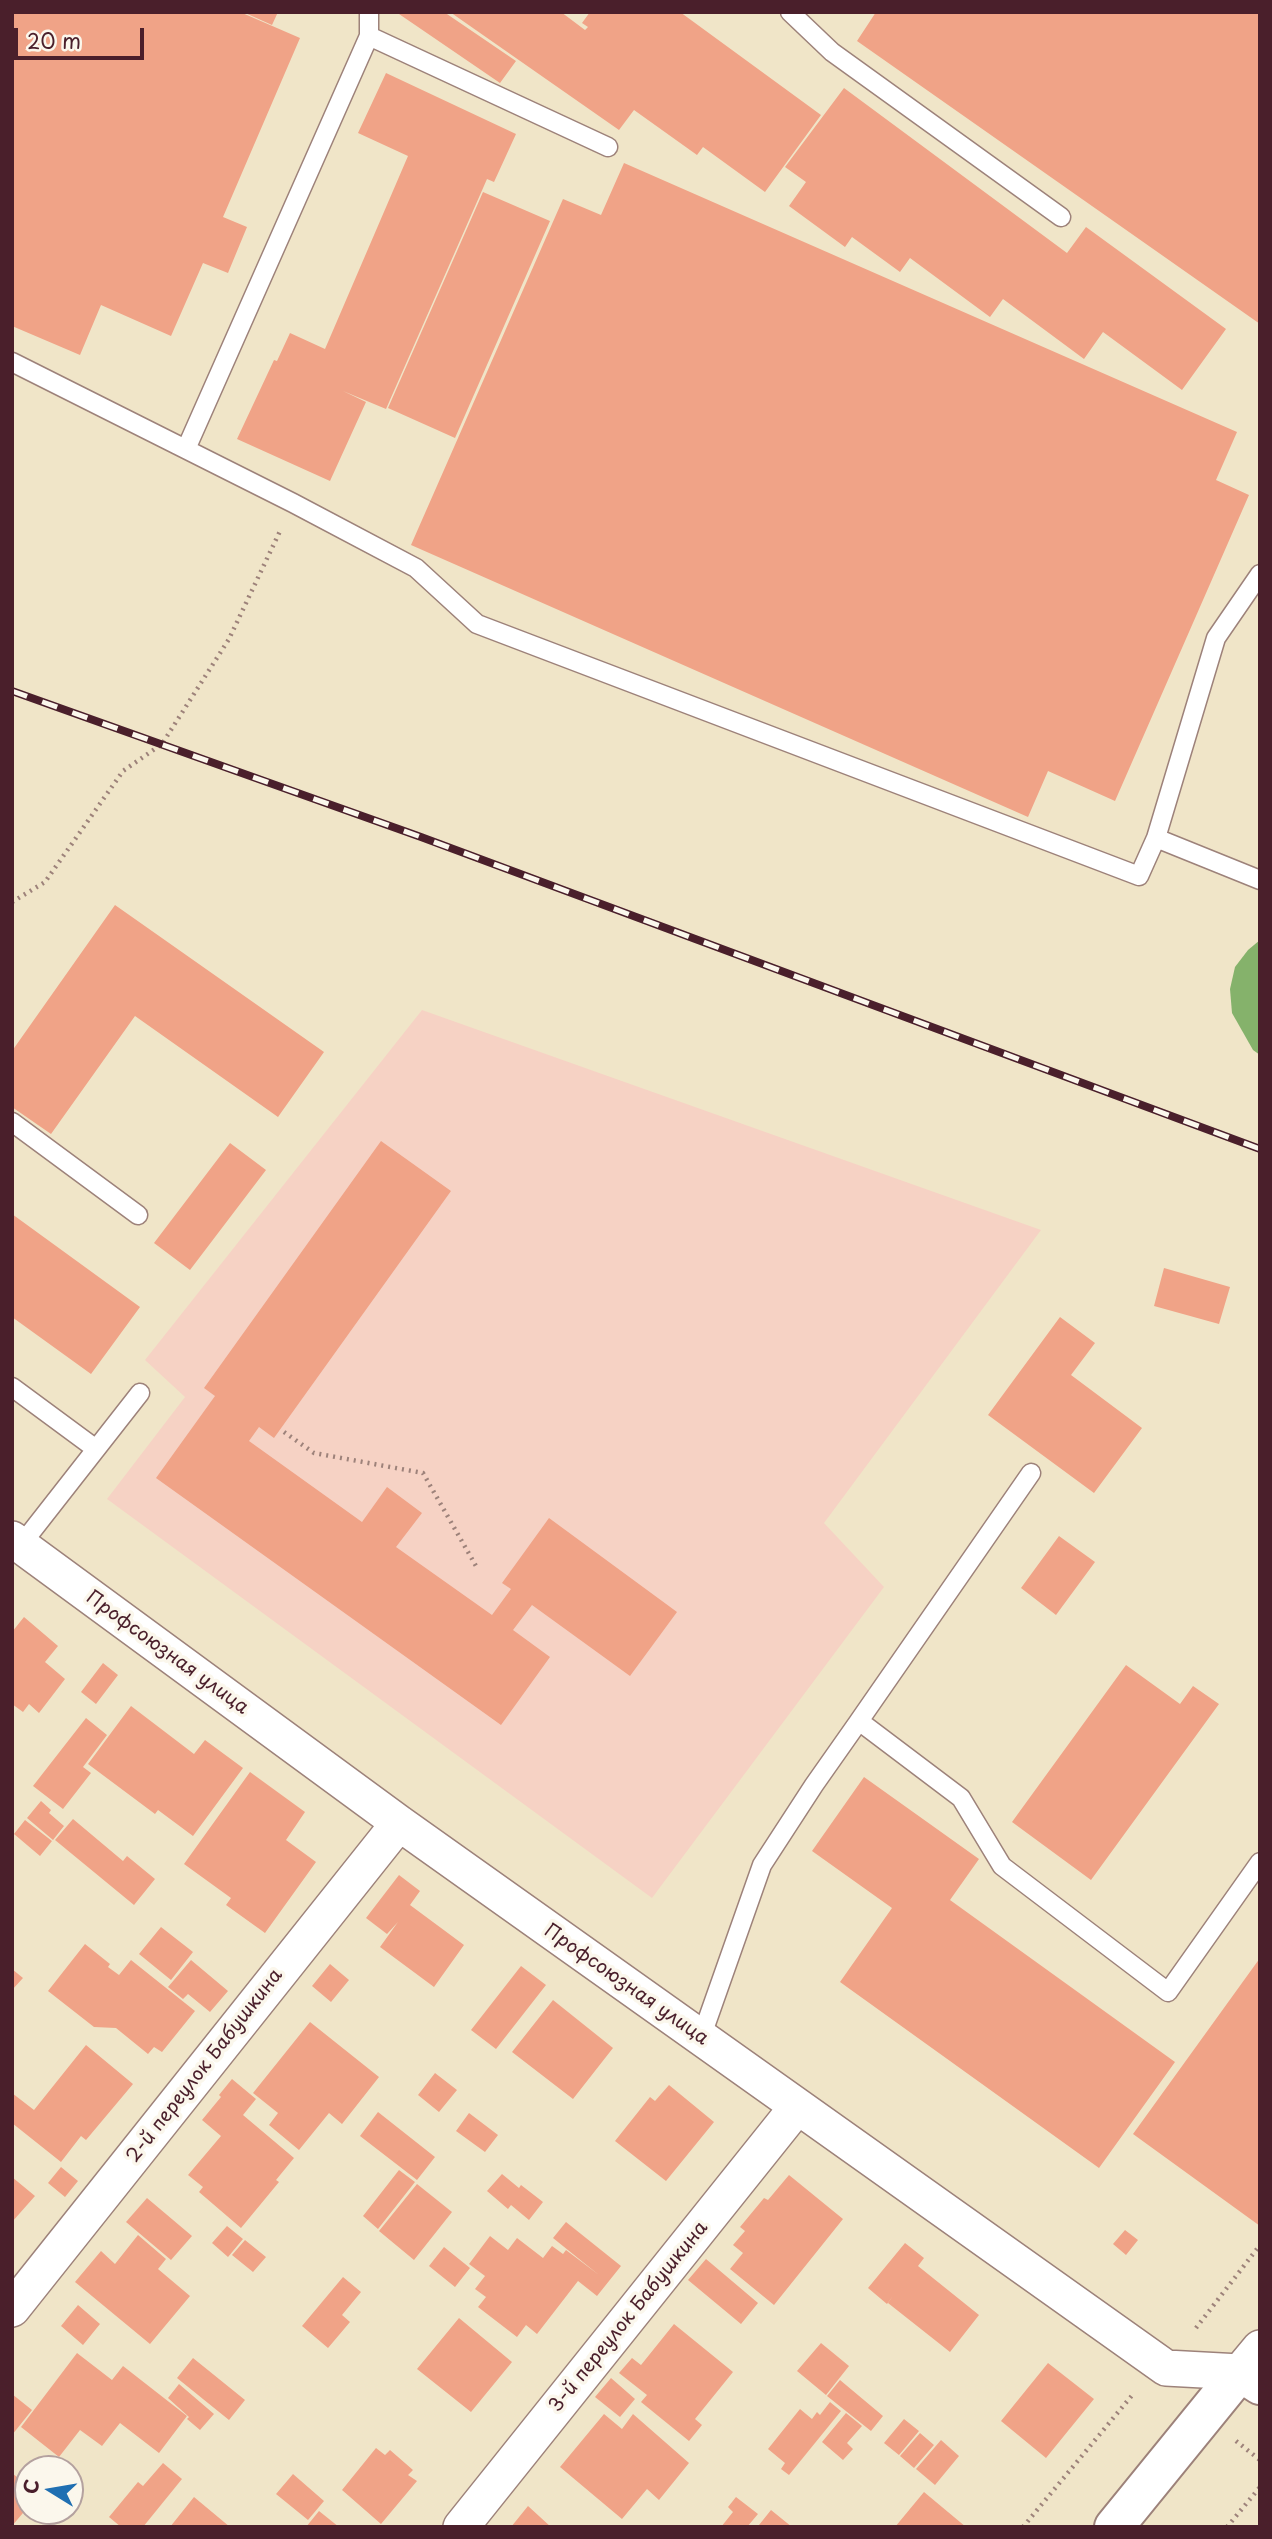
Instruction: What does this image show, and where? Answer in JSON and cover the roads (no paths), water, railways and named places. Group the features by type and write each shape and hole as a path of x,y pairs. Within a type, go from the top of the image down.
{"street":[{"name":"Профсоюзная улица","path":"15,1546 399,1823 1162,2365 1253,2368"},
{"name":"2-й переулок Бабушкина","path":"12,2309 399,1823"},
{"name":"3-й переулок Бабушкина","path":"461,2527 797,2107"},
{"path":"1114,2527 1253,2368"}],"lane":[{"path":"186,449 369,36 369,12"},
{"path":"790,12 832,52 1061,217"},
{"path":"369,36 608,147"},
{"path":"12,362 416,568 477,624 1139,876 1156,838 1216,638 1260,574"},
{"path":"1156,838 1260,880"},
{"path":"12,1122 138,1215"},
{"path":"12,1387 96,1449"},
{"path":"15,1546 140,1393"},
{"path":"701,2038 762,1865 814,1785 1031,1473"},
{"path":"859,1721 961,1798 1002,1866 1168,1992 1260,1862"}],"railway":[{"path":"12,691 421,837 1260,1149"}]}
